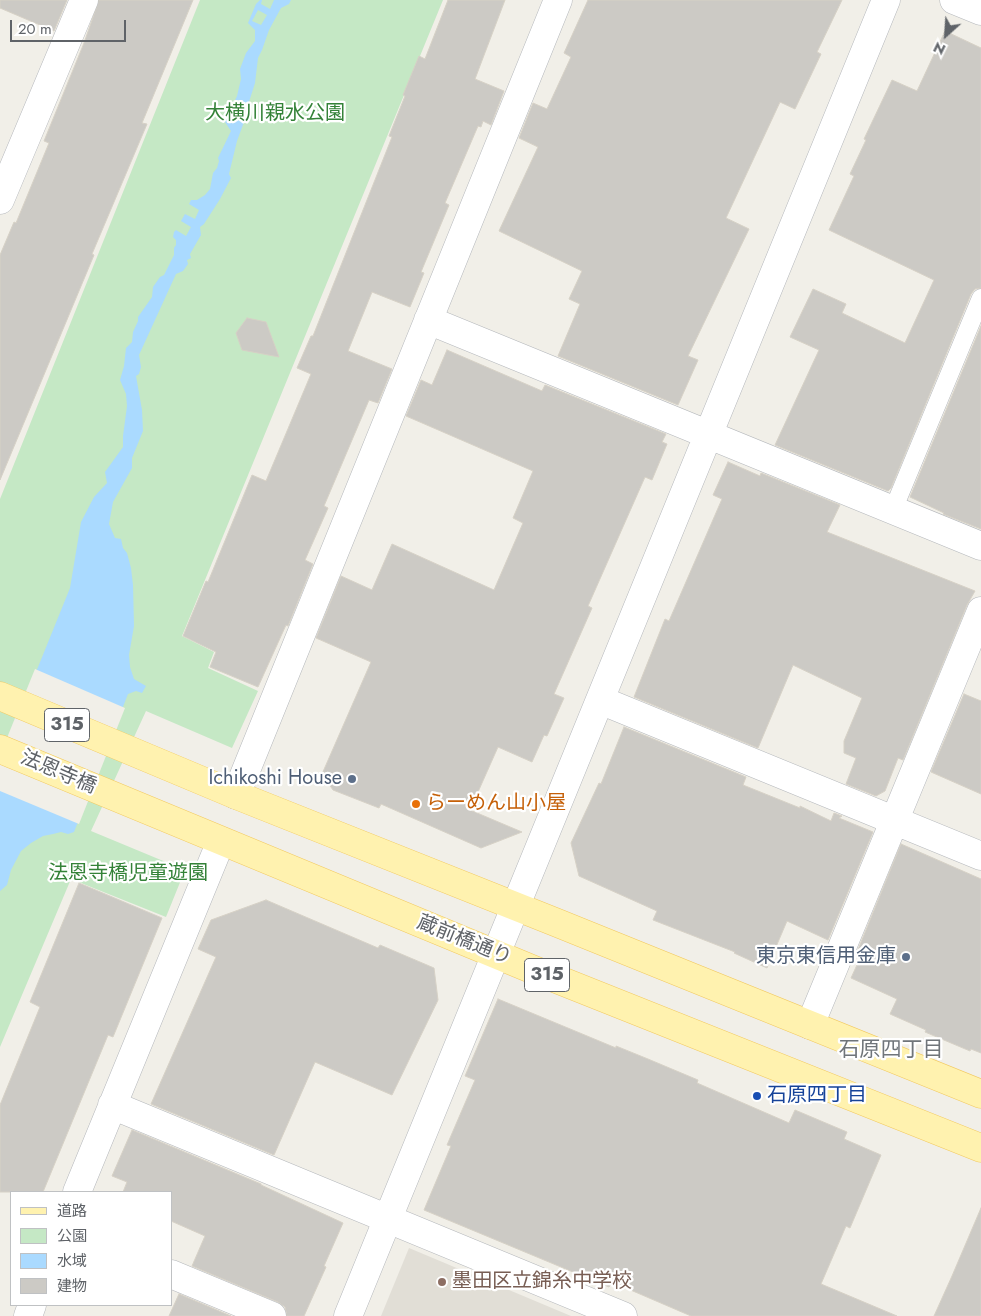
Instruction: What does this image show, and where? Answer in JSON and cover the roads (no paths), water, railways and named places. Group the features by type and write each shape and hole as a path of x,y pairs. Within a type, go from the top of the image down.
{"main road":[{"name":"315","path":"0,696 134,754 981,1094"},
{"name":"法恩寺橋","path":"0,749 116,797"},
{"name":"蔵前橋通り","path":"116,797 496,954 981,1148"}],"street":[{"path":"0,200 84,0"},
{"path":"236,795 558,0"},
{"path":"348,1316 886,0"},
{"path":"954,0 981,11"},
{"path":"428,320 981,546"},
{"path":"810,1025 981,611"},
{"path":"600,700 981,856"},
{"path":"77,1191 221,841"},
{"path":"112,1105 623,1316"},
{"path":"172,1274 272,1316"}],"lane":[{"path":"893,510 981,298"}],"water":[{"path":"262,0 261,4 270,9 274,0 291,0 289,4 281,8 269,30 258,58 255,83 244,112 244,122 229,174 231,178 220,199 204,224 200,227 201,235 190,254 191,258 187,260 188,264 183,271 176,274 139,355 141,367 139,374 136,376 142,410 143,431 132,458 132,468 113,502 109,524 115,538 121,539 131,568 134,626 129,655 130,667 134,679 146,686 142,693 136,691 128,694 74,832 68,834 61,832 43,836 31,843 21,851 11,870 7,885 0,891 0,761 70,588 81,522 94,497 107,483 105,472 123,447 127,406 126,394 120,380 126,348 132,342 138,317 152,297 153,287 160,277 164,275 174,255 176,240 173,237 174,232 176,230 186,236 191,227 181,221 185,214 195,219 199,210 189,204 191,200 197,200 210,189 213,173 219,161 218,158 231,131 225,122 237,96 241,79 240,69 246,53 255,41 255,30 248,23 256,4","holes":["258,10 267,15 261,25 252,21"]}],"place":[{"name":"Ichikoshi House","path":"352,779"},
{"name":"らーめん山小屋","path":"416,804"},
{"name":"東京東信用金庫","path":"906,957"},
{"name":"石原四丁目","path":"757,1096"},
{"name":"墨田区立錦糸中学校","path":"442,1282"}],"district":[{"name":"石原四丁目","path":"891,1051"}],"park label":[{"name":"大横川親水公園","path":"275,114"},
{"name":"法恩寺橋児童遊園","path":"128,874"}]}
